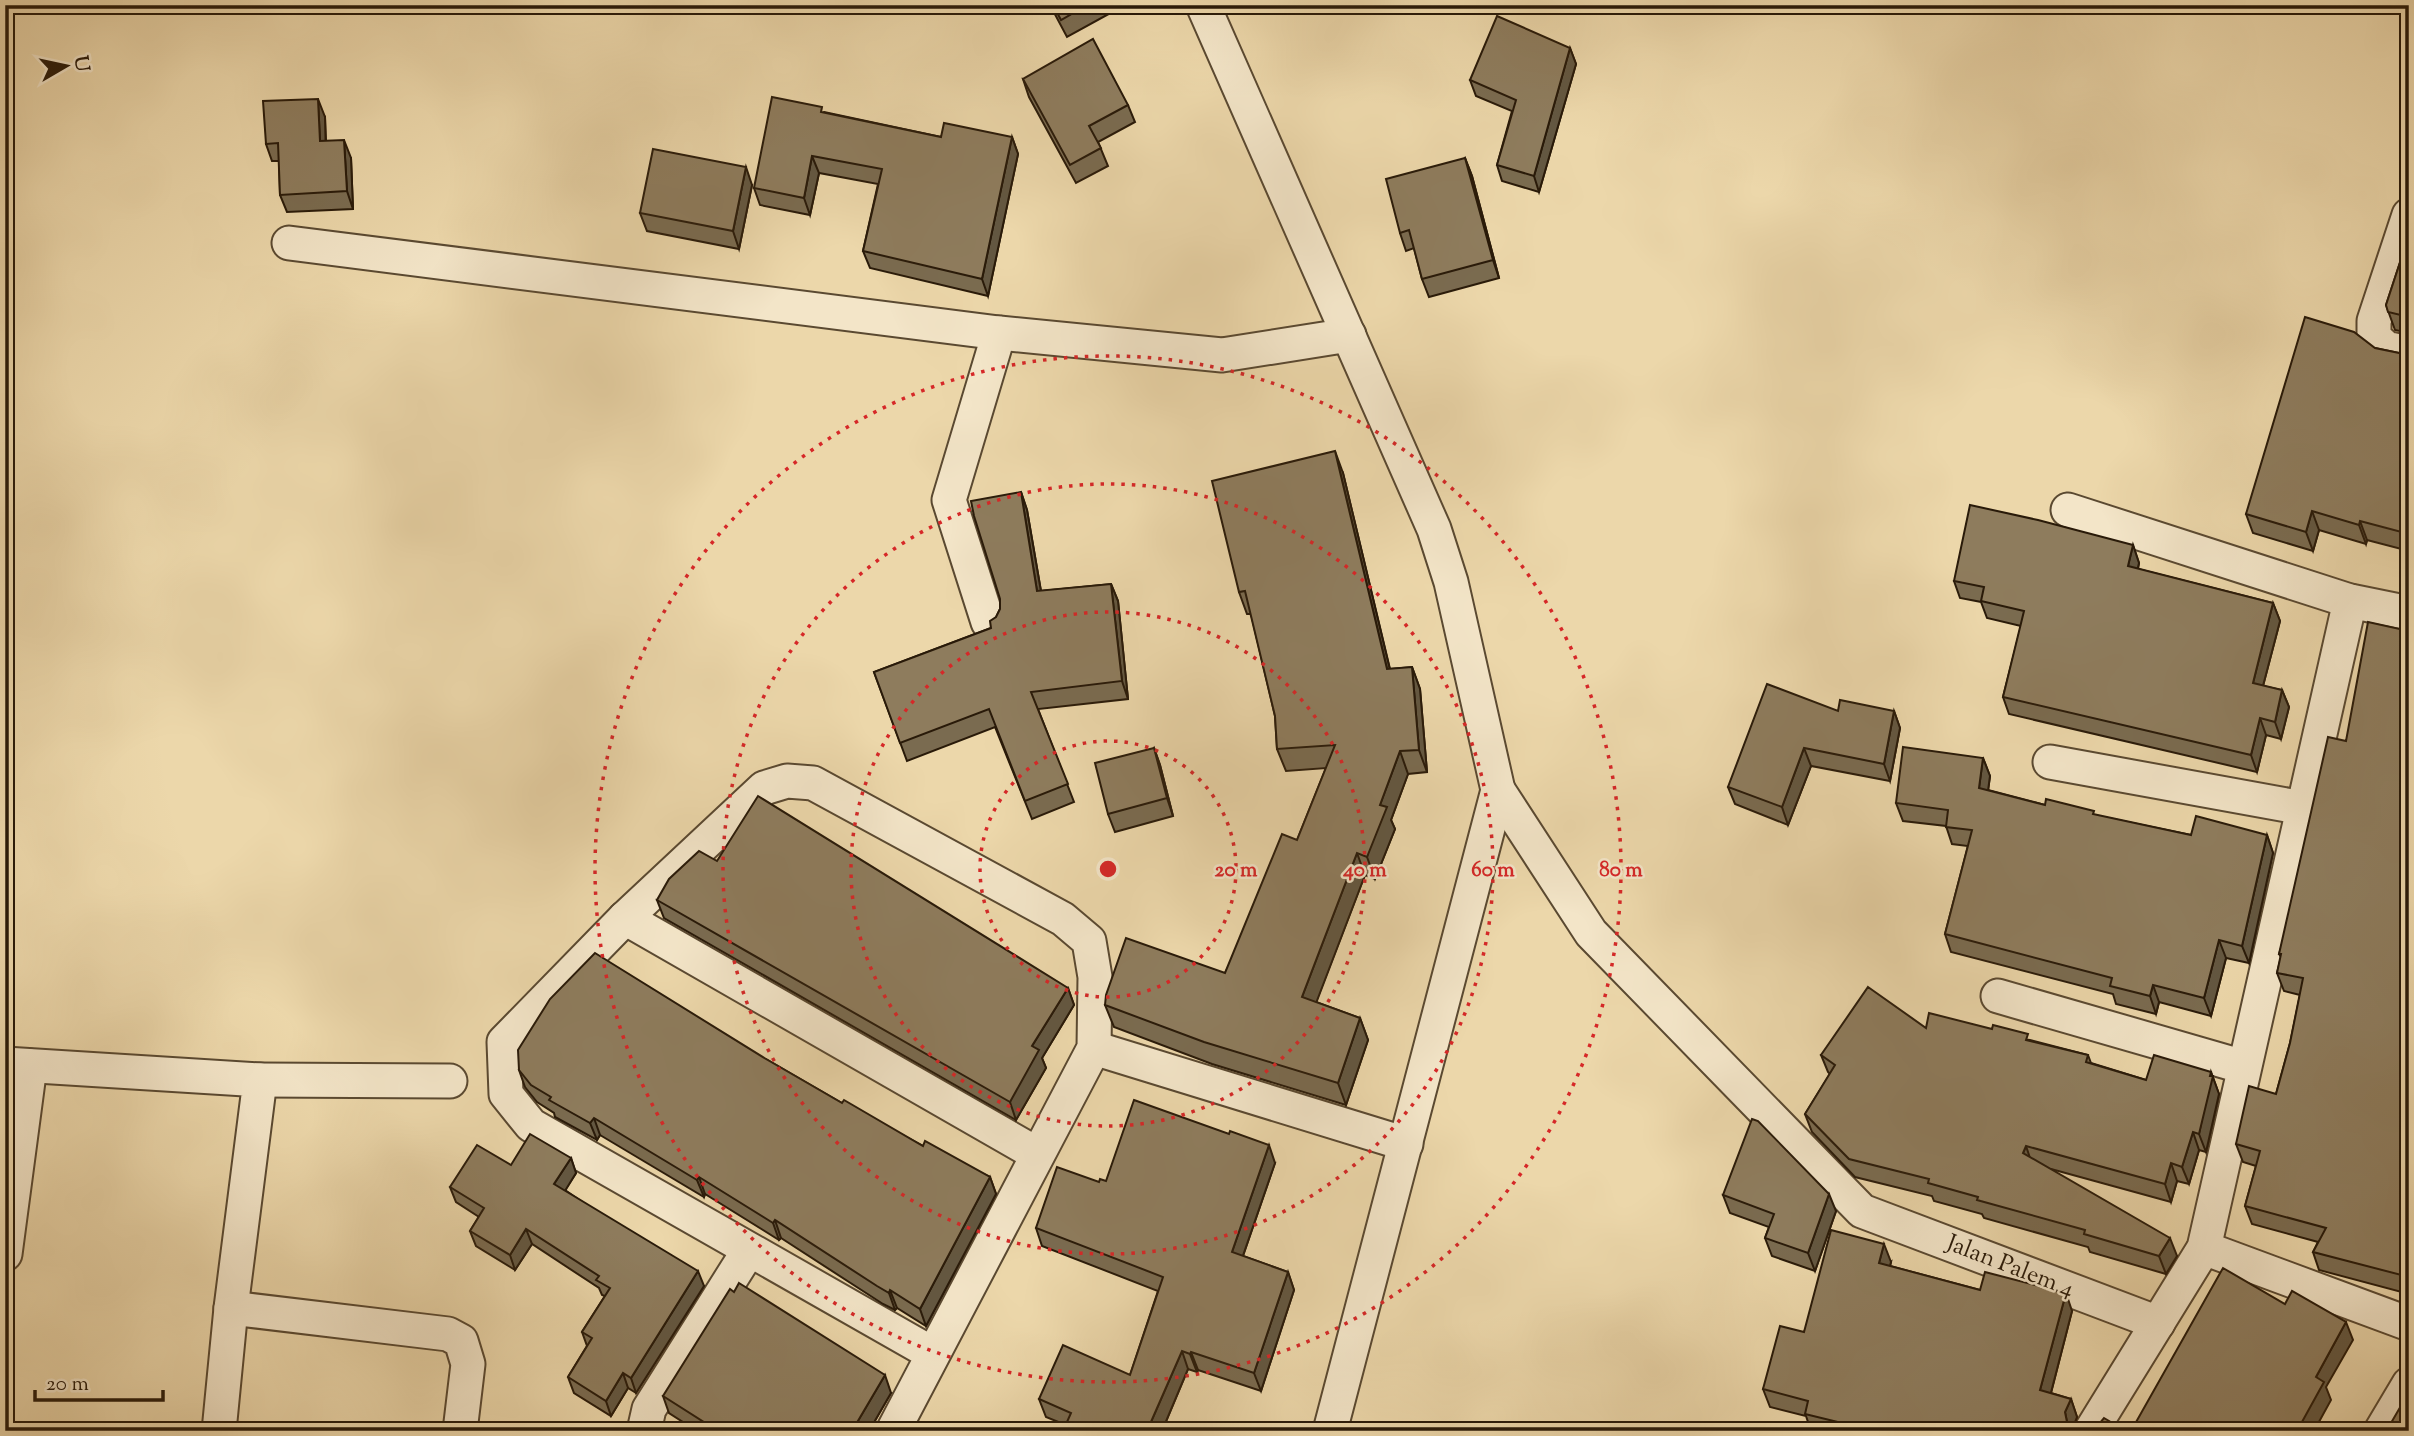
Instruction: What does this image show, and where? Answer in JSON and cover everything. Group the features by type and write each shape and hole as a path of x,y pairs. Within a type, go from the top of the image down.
{"street":[{"path":"1203,5 1434,529 1451,582 1498,790 1330,1431"},
{"path":"2409,215 2374,321 2374,337 2386,348 2409,353"},
{"path":"289,243 999,333 1222,355 1349,335"},
{"path":"988,622 949,500 999,333"},
{"path":"2067,510 2350,601 2409,613"},
{"path":"2091,1431 2204,1248 2350,601"},
{"path":"2050,762 2303,808"},
{"path":"892,1431 933,1354 1037,1154 1094,1048 1095,976 1089,941 1063,919 813,783 787,781 764,788 625,918 504,1042 506,1094 531,1125 933,1354"},
{"name":"Jalan Palem 4","path":"1498,790 1591,933 1863,1211 2158,1323"},
{"path":"625,918 1037,1154"},
{"path":"1998,996 2244,1067"},
{"path":"1094,1048 1406,1144"},
{"path":"5,1254 18,1065 260,1080 450,1081"},
{"path":"219,1431 231,1308 260,1080"},
{"path":"2204,1248 2409,1324"},
{"path":"644,1431 649,1409 749,1250"},
{"path":"231,1308 448,1334 461,1341 468,1364 460,1431"},
{"path":"2381,1431 2409,1384"}],"building":[{"path":"1053,5 1087,5 1061,20"},
{"path":"1497,16 1570,48 1534,176 1497,165 1516,100 1470,80"},
{"path":"1093,39 1128,105 1089,126 1101,148 1070,165 1023,79"},
{"path":"772,97 822,107 821,112 941,137 944,123 1012,137 982,279 863,251 882,169 812,156 804,198 754,188"},
{"path":"318,99 320,141 344,140 347,191 280,195 278,143 266,144 263,101"},
{"path":"653,149 746,167 733,231 640,213"},
{"path":"1465,158 1493,260 1422,279 1409,230 1400,233 1386,179"},
{"path":"2409,235 2409,317 2388,312 2386,305"},
{"path":"2305,317 2354,332 2375,348 2399,353 2409,352 2409,534 2360,521 2359,525 2312,511 2306,532 2246,514"},
{"path":"1335,451 1387,669 1412,667 1419,750 1400,751 1380,805 1387,807 1367,857 1357,853 1302,997 1360,1018 1338,1083 1204,1042 1105,1005 1126,938 1225,973 1282,834 1297,840 1335,745 1277,749 1275,716 1245,591 1239,592 1212,481"},
{"path":"1021,492 1037,591 1111,584 1122,681 1031,692 1068,784 1025,801 989,709 900,743 874,672 991,628 990,621 1000,609 1000,599 971,501"},
{"path":"1970,505 2133,545 2128,566 2273,603 2253,683 2282,690 2275,722 2260,718 2251,755 2003,697 2024,611 1981,601 1984,587 1954,581"},
{"path":"2368,622 2409,631 2409,1277 2313,1252 2326,1228 2245,1206 2260,1151 2236,1144 2249,1086 2276,1094 2290,1043 2303,978 2277,973 2279,954 2328,737 2346,741"},
{"path":"1767,684 1838,711 1840,700 1894,711 1884,764 1804,748 1782,807 1728,787"},
{"path":"1903,747 1983,758 1979,788 2045,805 2046,799 2094,811 2093,814 2191,835 2196,816 2267,835 2242,946 2219,940 2204,998 2153,985 2150,996 2110,986 2112,978 1945,934 1972,830 1946,827 1948,810 1896,803"},
{"path":"1154,748 1167,798 1108,814 1095,763"},
{"path":"758,796 1068,988 1032,1046 1039,1050 1010,1102 657,900 669,879 699,851 717,861"},
{"path":"595,953 842,1103 844,1100 923,1146 925,1141 990,1177 920,1309 890,1290 889,1293 877,1286 775,1220 773,1223 699,1177 697,1180 594,1118 590,1123 549,1100 551,1097 531,1085 519,1070 518,1050 550,999"},
{"path":"1868,987 1926,1028 1929,1013 1992,1029 1993,1025 2028,1034 2026,1040 2088,1055 2086,1062 2146,1080 2154,1055 2211,1072 2210,1076 2213,1076 2199,1134 2193,1132 2182,1167 2171,1163 2165,1184 2026,1146 2023,1153 2170,1238 2159,1256 2084,1234 2085,1230 1977,1200 1978,1197 1928,1183 1929,1179 1849,1159 1805,1114 1835,1065 1821,1055"},
{"path":"1134,1100 1229,1134 1230,1131 1269,1145 1232,1252 1288,1272 1254,1373 1182,1351 1147,1431 1063,1431 1071,1413 1039,1399 1063,1345 1130,1375 1163,1277 1036,1228 1057,1167 1099,1182 1100,1179 1106,1181"},
{"path":"1752,1119 1758,1121 1829,1194 1808,1253 1765,1238 1774,1214 1723,1195"},
{"path":"530,1134 571,1158 554,1184 698,1271 631,1378 623,1373 606,1401 568,1377 592,1338 582,1332 610,1288 596,1280 599,1276 526,1229 510,1255 470,1231 484,1208 450,1187 477,1145 511,1165"},
{"path":"1831,1230 1884,1244 1879,1263 1980,1290 1985,1272 2066,1293 2040,1390 2071,1399 2065,1412 2067,1422 2078,1431 1879,1431 1805,1414 1808,1401 1763,1389 1780,1326 1804,1332"},
{"path":"2223,1268 2285,1304 2292,1291 2346,1322 2316,1377 2324,1382 2297,1431 2131,1431"},
{"path":"739,1283 885,1375 852,1431 714,1431 663,1396 730,1289 734,1292"},
{"path":"2409,1392 2409,1431 2386,1431 2391,1423"},
{"path":"2104,1418 2126,1431 2090,1431"}]}
